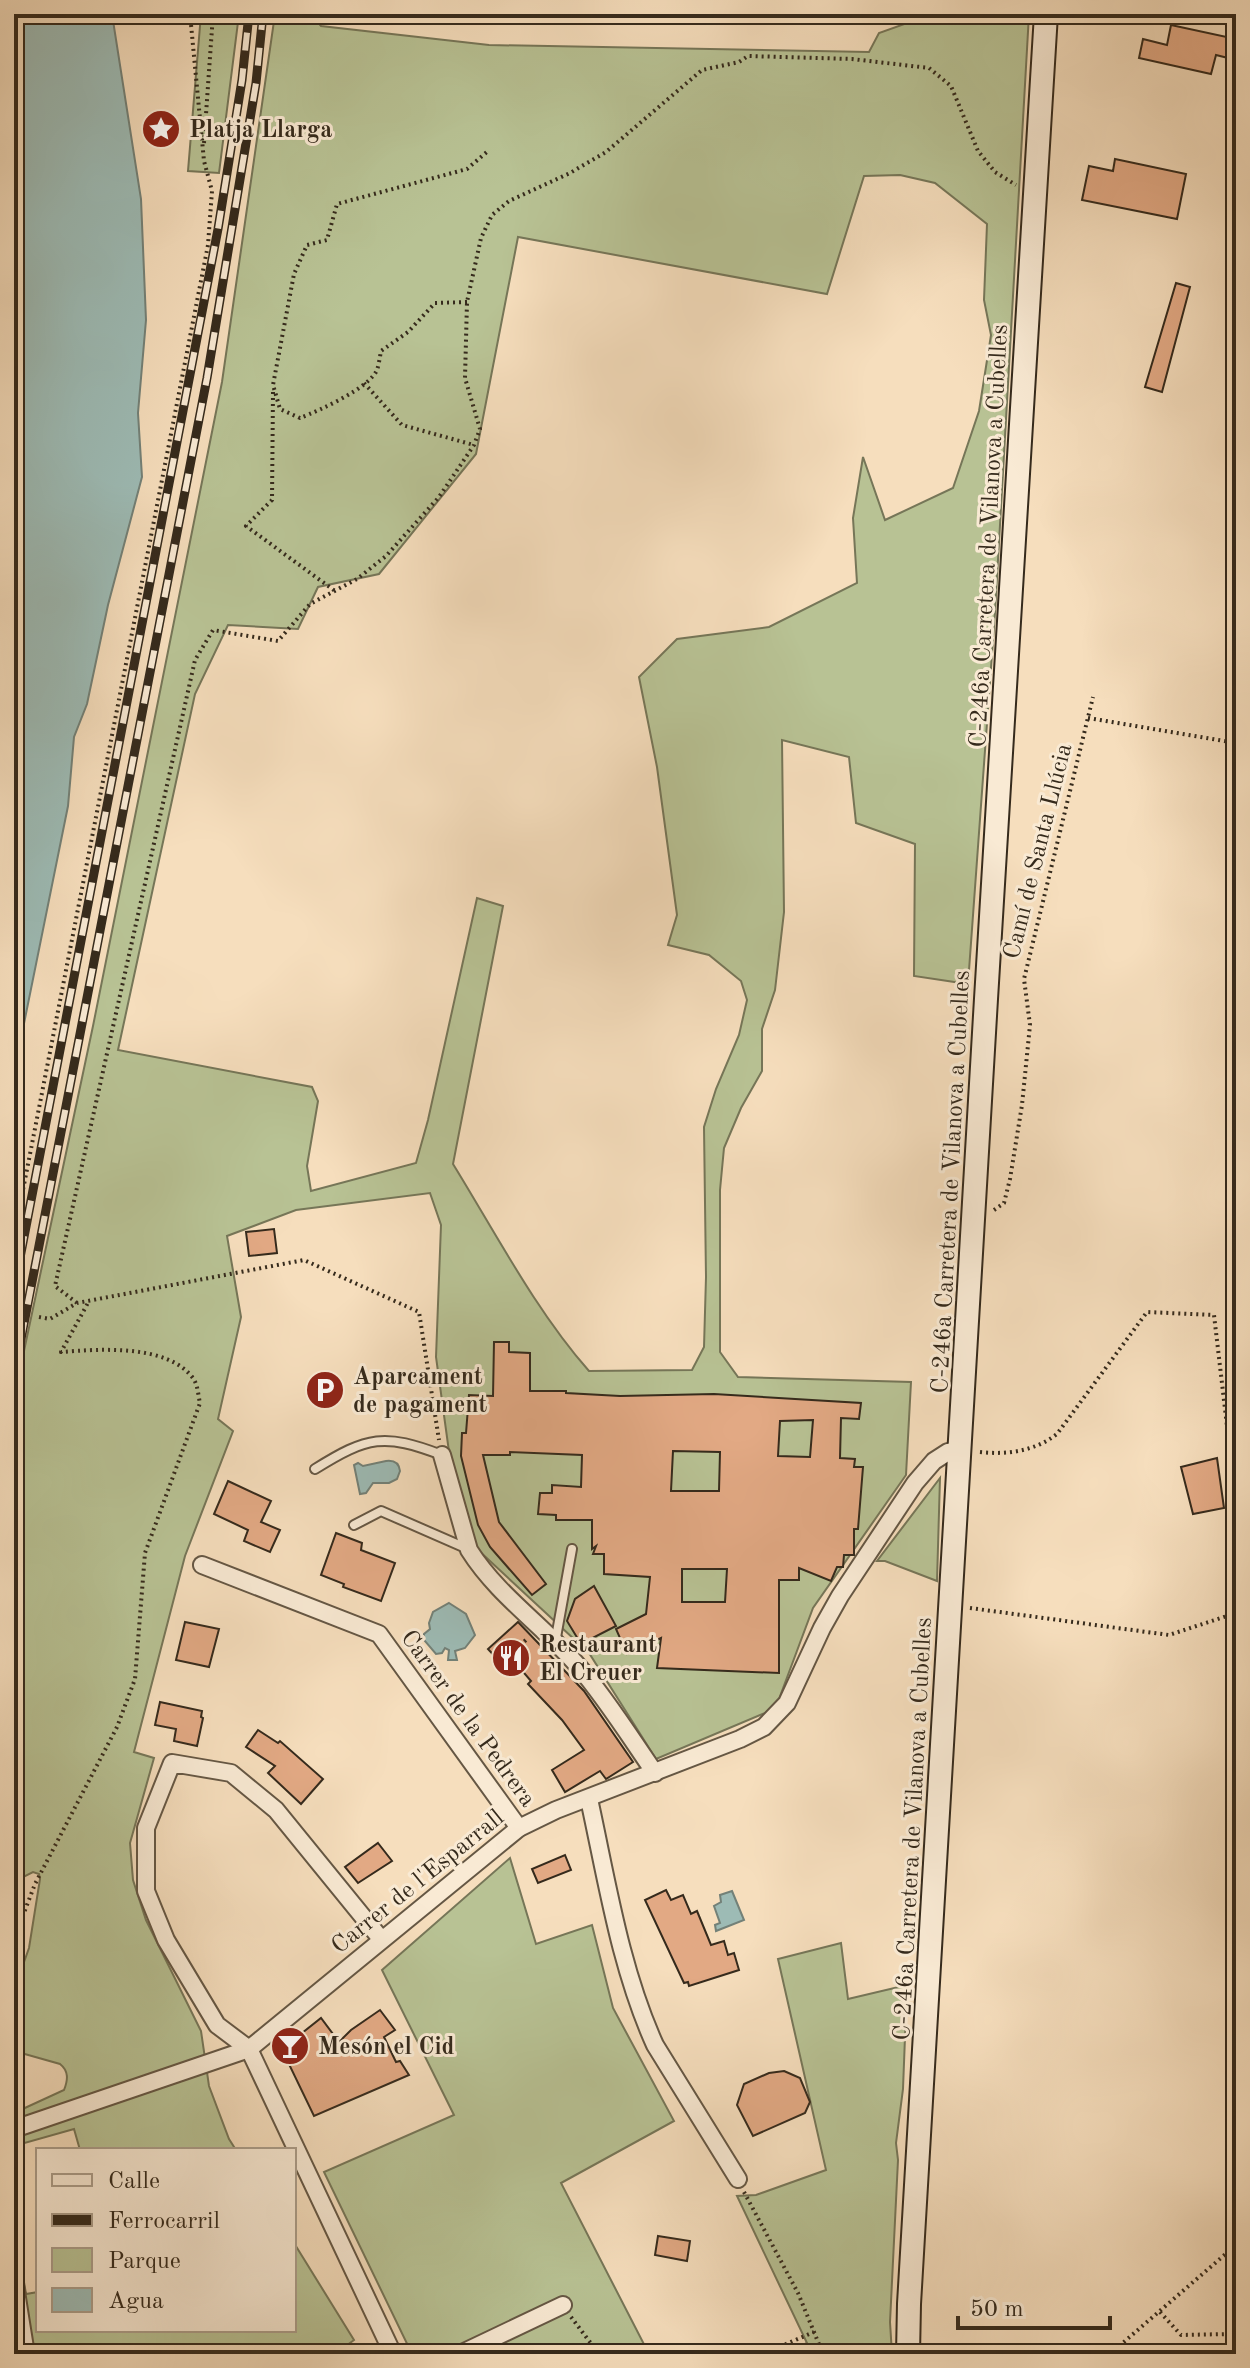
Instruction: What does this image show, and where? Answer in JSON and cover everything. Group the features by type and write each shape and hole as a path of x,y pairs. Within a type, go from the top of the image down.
{"main road":[{"name":"C-246a Carretera de Vilanova a Cubelles","path":"908,2354 1046,14"}],"street":[{"name":"Carrer de l'Esparrall","path":"14,2129 249,2049 519,1828 556,1810 764,1727 787,1703 840,1596 915,1483 934,1461 948,1452 960,1450"},
{"path":"442,1455 469,1550 500,1590 578,1666 655,1773"},
{"name":"Carrer de la Pedrera","path":"202,1565 379,1634 519,1828"},
{"path":"296,2148 249,2049 217,2025 166,1940 146,1891 146,1828 172,1763 231,1773 276,1810 381,1939"},
{"path":"589,1799 628,1975 644,2022 738,2179"},
{"path":"296,2149 393,2354"},
{"path":"14,2279 26,2354"},
{"path":"460,2354 563,2305"}],"lane":[{"path":"315,1469 360,1445 384,1439 409,1442 442,1455"},
{"path":"354,1525 381,1511 469,1550"},
{"path":"555,1644 572,1549"}],"path":[{"path":"14,1224 208,245 212,191 204,161 190,14"},
{"path":"204,161 213,14"},
{"path":"77,1303 55,1286 195,660 213,630 278,641 310,604 357,579 386,556 439,497 474,445 480,429 465,378 467,302 481,238 492,215 509,201 570,173 606,152 702,70 739,62 748,56 852,59 929,68 951,86 978,151 986,162 995,172 1034,196"},
{"path":"335,591 246,526 272,500 273,385 294,274 307,245 327,240 337,204 467,169 488,151"},
{"path":"273,385 280,409 300,418 324,408 376,372 381,351 408,332 435,303 467,302"},
{"path":"364,383 402,425 474,445"},
{"path":"1088,718 1093,697"},
{"name":"Camí de Santa Llúcia","path":"974,1216 995,1210 1004,1203 1010,1179 1030,1025 1024,979 1088,718 1236,743"},
{"path":"39,1317 50,1319 77,1303 165,1284 304,1260 419,1312 442,1455"},
{"path":"14,1939 35,1884 117,1727 135,1679 145,1553 200,1403 196,1381 176,1361 153,1354 61,1352 89,1301"},
{"path":"960,1450 987,1453 1020,1451 1042,1445 1057,1434 1147,1312 1214,1315 1236,1503"},
{"path":"952,1606 1169,1635 1236,1613"},
{"path":"498,1666 536,1631"},
{"path":"738,2179 798,2293 823,2354"},
{"path":"1110,2354 1236,2245"},
{"path":"563,2305 599,2354"},
{"path":"1160,2312 1181,2335 1230,2334 1236,2337"},
{"path":"763,2354 814,2332"}],"green space":[{"path":"201,14 239,14 219,173 188,171"},
{"path":"275,14 311,14 321,26 489,45 869,52 879,33 913,21 916,14 1029,14 995,613 968,984 914,976 915,844 856,823 849,757 782,740 784,912 775,990 762,1029 762,1071 741,1108 724,1148 720,1190 720,1352 738,1377 911,1382 906,1475 813,1608 779,1699 765,1713 656,1759 589,1653 477,1549 450,1459 436,1357 441,1225 430,1193 296,1210 227,1236 241,1317 218,1419 233,1431 185,1556 134,1752 154,1758 130,1843 133,1880 146,1920 201,2031 209,2086 235,2148 79,2148 74,2129 14,2146 14,2113 64,2090 67,2076 60,2064 14,2051 14,1990 29,1948 40,1879 39,1874 33,1872 14,1886 14,1398 93,1026 222,382","holes":["900,175 935,183 987,224 984,300 991,335 979,411 953,488 885,520 863,457 853,518 857,583 769,627 677,639 639,677 657,767 677,915 668,945 709,955 741,981 747,1000 739,1035 704,1127 704,1347 692,1370 589,1371 551,1323 453,1164 503,906 477,898 416,1163 311,1191 307,1166 318,1101 312,1087 118,1050 195,694 228,625 298,629 318,587 379,574 476,454 518,237 827,294 864,176"]},
{"path":"940,1478 937,1581 885,1561 877,1561"},
{"path":"510,1858 536,1944 592,1925 613,2008 674,2121 561,2183 649,2354 412,2354 324,2172 454,2115 382,1970"},
{"path":"841,1943 848,1999 907,1985 903,2089 896,2143 898,2160 890,2322 892,2354 784,2354 807,2343 737,2196 756,2195 826,2170 778,1959"},
{"path":"14,2223 26,2294 36,2292 36,2332 296,2332 296,2246 354,2340 335,2354 14,2354"}],"water":[{"path":"14,14 112,14 141,199 146,320 138,413 142,477 108,605 87,704 74,737 68,806 14,1073"},
{"path":"386,1461 399,1466 397,1479 389,1483 373,1483 366,1493 360,1494 354,1465"},
{"path":"449,1603 466,1614 475,1635 465,1648 455,1651 457,1660 448,1660 449,1650 445,1648 442,1653 436,1654 424,1640 433,1612"},
{"path":"732,1891 744,1920 716,1931 715,1925 720,1923 714,1906 721,1902 720,1895"}],"building":[{"path":"1171,25 1236,39 1236,60 1216,55 1211,74 1139,58 1143,39 1167,45"},
{"path":"1115,159 1186,174 1177,219 1082,200 1089,166 1113,171"},
{"path":"1176,283 1190,287 1162,392 1145,387"},
{"path":"274,1229 277,1253 249,1256 246,1232"},
{"path":"494,1342 509,1342 509,1352 530,1353 530,1391 620,1396 714,1394 861,1403 859,1419 841,1418 840,1458 855,1459 854,1467 863,1467 858,1529 854,1529 854,1555 844,1555 843,1567 837,1567 831,1581 799,1568 799,1580 779,1580 779,1673 657,1668 661,1638 627,1654 616,1629 646,1614 650,1577 604,1574 604,1554 593,1554 596,1546 592,1549 592,1520 556,1520 556,1515 538,1514 540,1493 552,1493 552,1485 581,1487 582,1455 510,1452 510,1455 483,1455 499,1522 546,1584 532,1595 490,1547 478,1525 461,1456 469,1395 493,1396","holes":["813,1420 810,1457 778,1456 780,1421","673,1451 720,1452 719,1491 671,1491","682,1569 727,1569 725,1602 682,1602"]},
{"path":"1217,1458 1224,1508 1193,1514 1181,1467"},
{"path":"228,1481 271,1501 261,1522 280,1530 270,1552 244,1541 248,1530 214,1514"},
{"path":"336,1533 362,1543 361,1550 395,1563 381,1601 321,1575"},
{"path":"594,1586 616,1626 581,1644 567,1621 575,1599"},
{"path":"185,1622 219,1629 209,1667 176,1660"},
{"path":"518,1622 584,1691 633,1762 606,1779 600,1771 565,1792 552,1770 584,1750 562,1720 528,1684 531,1681 507,1653 499,1661 488,1649"},
{"path":"160,1702 202,1711 197,1746 174,1741 176,1729 155,1725"},
{"path":"258,1730 278,1743 280,1741 323,1779 301,1804 268,1773 275,1766 246,1747"},
{"path":"378,1843 392,1861 358,1883 345,1867"},
{"path":"565,1855 571,1870 538,1883 532,1869"},
{"path":"666,1890 671,1900 683,1895 691,1914 697,1911 711,1945 724,1941 728,1955 734,1953 739,1970 689,1986 688,1982 684,1983 645,1900"},
{"path":"380,2010 395,2030 384,2037 396,2062 400,2061 409,2075 314,2116 286,2058 292,2041 321,2018 339,2042"},
{"path":"784,2071 800,2078 810,2102 805,2113 753,2136 737,2105 744,2084 769,2073"},
{"path":"658,2236 690,2241 687,2261 655,2255"}],"railway":[{"path":"14,1289 218,229 242,80 249,14"},
{"path":"14,1375 207,378 256,83 263,14"}],"place":[{"name":"Platja Llarga","path":"161,129"},
{"name":"Aparcament de pagament","path":"325,1390"},
{"name":"Restaurant El Creuer","path":"511,1658"},
{"name":"Mesón el Cid","path":"290,2046"}]}
